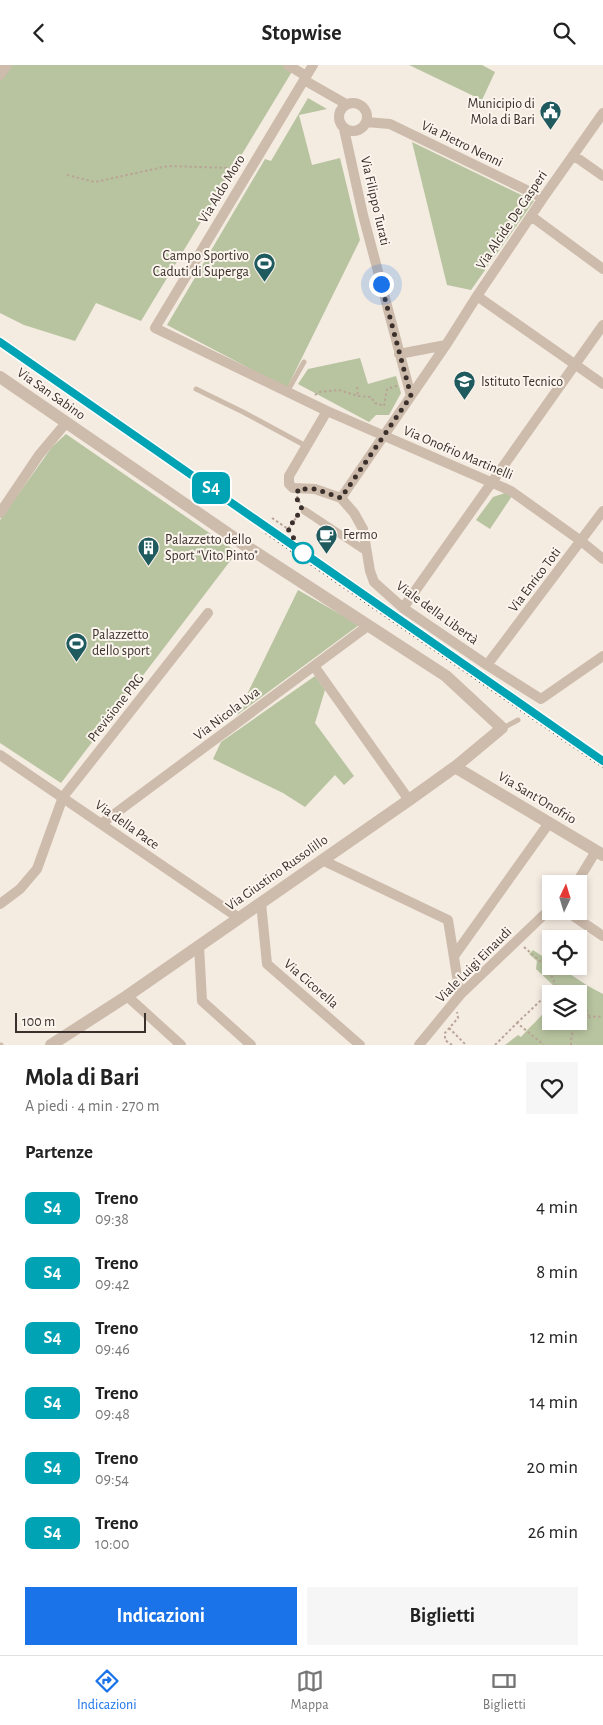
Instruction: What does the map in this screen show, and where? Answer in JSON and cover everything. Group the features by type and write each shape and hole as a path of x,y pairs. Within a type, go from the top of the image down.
{"street":[{"path":"0,75 7,65"},
{"path":"288,65 304,80 344,105 355,103 363,107 367,116 366,122 358,131 348,131 338,121 338,115 344,105"},
{"name":"Via Aldo Moro","path":"155,328 313,65"},
{"name":"Via Alcide De Gasperi","path":"341,498 385,436 543,198 603,113"},
{"name":"Via Pietro Nenni","path":"366,122 390,125 543,198"},
{"name":"Via Filippo Turati","path":"344,129 363,215 411,396"},
{"path":"574,155 603,176"},
{"path":"531,216 603,269"},
{"path":"477,296 603,384"},
{"path":"402,608 603,325"},
{"name":"Via Onofrio Martinelli","path":"155,328 327,411 511,491 603,559"},
{"path":"399,353 446,345"},
{"name":"Via San Sabino","path":"0,377 249,548 446,676 502,728"},
{"path":"327,411 289,476 289,485 298,489 316,489 341,498"},
{"path":"0,513 39,455 66,423"},
{"name":"Viale della Libertà","path":"341,498 354,513 363,529 370,571 374,582 402,608 541,699 603,656"},
{"path":"305,511 367,552"},
{"name":"Via Enrico Toti","path":"487,665 603,511"},
{"name":"Previsione PRG","path":"1,902 20,889 37,869 63,797 208,613"},
{"name":"Via Nicola Uva","path":"102,824 369,625"},
{"path":"314,666 409,800"},
{"name":"Via Giustino Russolillo","path":"50,1045 127,996 409,800 455,767 502,728"},
{"name":"Via della Pace","path":"0,755 238,918"},
{"name":"Via Sant'Onofrio","path":"455,767 600,853"},
{"path":"454,955 549,823"},
{"path":"583,875 600,853"},
{"path":"322,860 448,920 454,955 457,999"},
{"name":"Via Cicorella","path":"261,903 267,964 360,1045"},
{"name":"Viale Luigi Einaudi","path":"419,1045 457,999 542,916"},
{"path":"579,920 603,936"},
{"path":"199,946 202,1001 251,1045"},
{"path":"127,996 181,1045"}],"lane":[{"path":"287,392 304,363"},
{"path":"196,389 243,411 307,446"},
{"name":"Via Giustino Russolillo","path":"502,728 518,720"}],"path":[{"path":"67,175 95,182 168,166 230,169 247,175"},
{"path":"309,402 319,391 339,390 358,396 370,397 375,403 384,406 387,389 407,383"},
{"path":"358,387 358,396"},
{"path":"272,518 288,529 302,509 297,499 298,489"},
{"path":"518,940 548,969 556,985"},
{"path":"452,1045 444,1037 458,1018 457,999"},
{"path":"495,1045 542,999"},
{"path":"587,1011 589,1016"},
{"path":"571,1045 570,1037 577,1023 589,1016 603,1017"},
{"path":"517,1023 544,1045"},
{"path":"449,1028 466,1045"}],"green space":[{"path":"0,65 11,67 12,65 296,65 141,321 96,303 75,341 24,325 0,313"},
{"path":"409,65 482,65 495,72 482,100"},
{"name":"Campo Sportivo Caduti di Superga","path":"308,98 327,109 299,115 312,165 340,158 360,240 287,388 167,325 265,159 271,161"},
{"path":"412,142 534,201 471,290 447,285"},
{"path":"360,358 368,384 396,376 401,393 389,415 376,415 369,422 298,384 308,369"},
{"name":"Palazzetto dello sport","path":"66,434 237,552 61,783 0,743 0,520 52,447"},
{"path":"505,493 512,496 490,529 476,520 493,497"},
{"path":"298,590 359,625 237,715"},
{"path":"315,676 325,690 315,723 354,776 344,785 335,775 305,807 283,793 213,759 221,742"},
{"path":"533,950 542,956 542,975 536,969 537,961 529,954"},
{"path":"542,975 572,975 586,985 553,985"},
{"path":"587,985 603,994 603,1045 505,1045 518,1035 521,1037 542,1014 542,1030 587,1030"}],"railway":[{"path":"0,342 262,524"},
{"path":"266,533 603,767"}],"train":[{"name":"S4","path":"0,342 603,761"}],"place":[{"name":"Municipio di Mola di Bari","path":"551,131"},
{"name":"Campo Sportivo Caduti di Superga","path":"265,283"},
{"name":"Istituto Tecnico","path":"465,401"},
{"name":"Fermo","path":"327,554"},
{"name":"Palazzetto dello Sport \"Vito Pinto\"","path":"149,567"},
{"name":"Palazzetto dello sport","path":"76,662"}],"route":[{"path":"303,553 288,529 302,509 297,499 298,489 316,489 341,498 411,396 381,284"}]}
